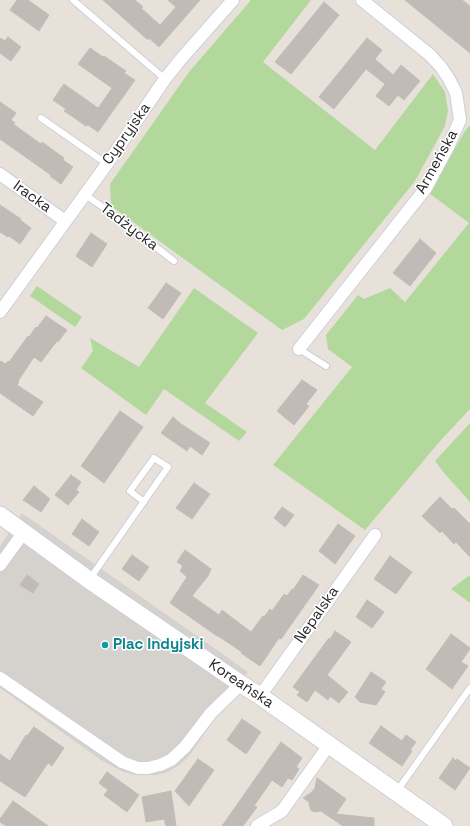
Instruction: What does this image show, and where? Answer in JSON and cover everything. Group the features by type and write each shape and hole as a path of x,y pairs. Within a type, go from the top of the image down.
{"street":[{"name":"Cypryjska","path":"0,312 65,220 107,164 165,80 232,0"},
{"name":"Armeńska","path":"299,349 426,188 448,147 460,120 457,94 441,67 426,51 362,0"},
{"name":"Iracka","path":"0,174 65,220"},
{"name":"Koreańska","path":"0,515 89,580 260,696 444,826"},
{"path":"0,565 24,532"},
{"name":"Nepalska","path":"260,696 375,535"},
{"path":"0,678 122,762 138,768 148,768 172,760 185,747 210,713 241,684"},
{"path":"257,826 282,811 329,745"}],"lane":[{"path":"73,0 165,80"},
{"path":"41,118 107,164"},
{"name":"Tadżycka","path":"84,194 174,261"},
{"path":"299,349 326,366"},
{"path":"89,580 144,502 168,467 154,458 130,491 144,502"},
{"path":"396,792 470,688"}],"green space":[{"path":"251,0 311,0 263,62 375,150 433,74 445,92 448,110 445,126 415,181 304,319 282,330 111,206 110,184 189,72"},
{"path":"470,125 470,409 441,440 365,530 273,465 352,367 328,349 326,335 358,295 364,299 390,288 405,302 469,223 429,193"},
{"path":"37,286 82,317 75,327 30,296"},
{"path":"194,288 258,333 205,403 247,432 239,441 164,389 146,415 81,368 93,351 90,338 139,367"},
{"path":"470,423 470,502 435,461"},
{"path":"470,575 470,603 451,589"}],"shaded area":[{"name":"Plac Indyjski","path":"22,513 248,672 189,756 178,766 168,772 156,775 136,775 123,772 101,760 0,688 0,546"}],"building":[{"path":"17,0 28,0 49,15 39,31 10,10"},
{"path":"103,0 135,0 143,7 141,8 160,25 176,7 168,0 200,0 159,47 149,38 148,40"},
{"path":"405,0 462,0 470,6 470,53"},
{"path":"324,2 339,15 291,74 275,62"},
{"path":"8,37 21,47 11,61 0,53 0,38 5,41"},
{"path":"367,38 382,50 375,59 393,75 401,65 420,81 404,100 398,95 389,106 376,96 385,84 366,69 334,109 319,97"},
{"path":"90,48 126,71 124,73 135,80 98,132 88,125 86,126 64,111 66,109 53,100 64,84 98,108 99,107 112,88 78,64"},
{"path":"0,102 16,113 11,120 15,123 13,124 41,144 42,142 64,158 63,160 73,167 61,184 50,176 51,175 0,139"},
{"path":"0,205 21,219 20,220 31,228 20,244 9,236 8,237 0,232"},
{"path":"91,233 107,244 92,267 76,256"},
{"path":"420,239 436,253 410,286 393,273"},
{"path":"166,283 181,293 163,319 148,308"},
{"path":"46,316 67,330 41,362 34,357 18,381 19,382 17,385 43,402 33,416 0,393 0,361 6,364 8,361 9,362 28,336 29,337"},
{"path":"302,380 317,390 306,404 309,406 294,425 277,411"},
{"path":"120,411 143,427 104,483 81,466"},
{"path":"173,417 210,443 202,455 190,446 187,451 161,433"},
{"path":"71,475 81,482 76,490 79,492 68,505 55,495"},
{"path":"194,483 210,494 192,519 176,508"},
{"path":"34,486 50,499 41,512 23,500"},
{"path":"440,497 470,524 470,557 456,542 454,544 442,531 440,533 422,516"},
{"path":"282,507 294,515 285,527 274,518"},
{"path":"82,519 99,532 89,546 72,534"},
{"path":"338,524 355,536 335,564 319,551"},
{"path":"185,550 211,569 208,576 192,596 219,615 222,610 251,632 270,609 272,611 284,594 287,596 292,589 293,590 303,575 319,585 260,666 170,603 187,577 180,571 183,566 177,562"},
{"path":"132,555 149,567 139,581 122,569"},
{"path":"390,556 412,572 396,594 374,579"},
{"path":"27,575 39,584 33,593 20,585"},
{"path":"367,600 384,612 372,628 356,617"},
{"path":"335,631 351,642 327,675 348,692 339,703 330,696 328,700 315,690 307,702 297,695 300,692 293,687"},
{"path":"451,634 470,648 461,662 468,666 452,689 426,669"},
{"path":"371,672 386,682 381,689 385,692 376,705 360,702 355,697"},
{"path":"242,719 261,732 246,754 227,740"},
{"path":"381,726 402,741 406,735 416,742 402,766 369,743"},
{"path":"34,727 64,748 52,766 48,763 25,797 0,781 0,754 10,761 26,735 27,736"},
{"path":"281,742 302,758 296,767 299,769 292,780 288,778 282,787 272,780 254,806 257,807 243,826 222,826"},
{"path":"453,758 470,768 455,790 439,778"},
{"path":"198,759 214,770 189,806 175,791"},
{"path":"107,772 139,795 127,812 104,795 108,790 99,783"},
{"path":"317,778 346,799 336,814 374,818 374,826 343,826 321,811 314,812 311,810 309,802 303,798 315,788"},
{"path":"171,791 176,826 166,826 164,819 146,822 142,797"},
{"path":"13,801 48,826 6,826 0,822 0,819"}],"place":[{"name":"Plac Indyjski","path":"105,645"}]}
